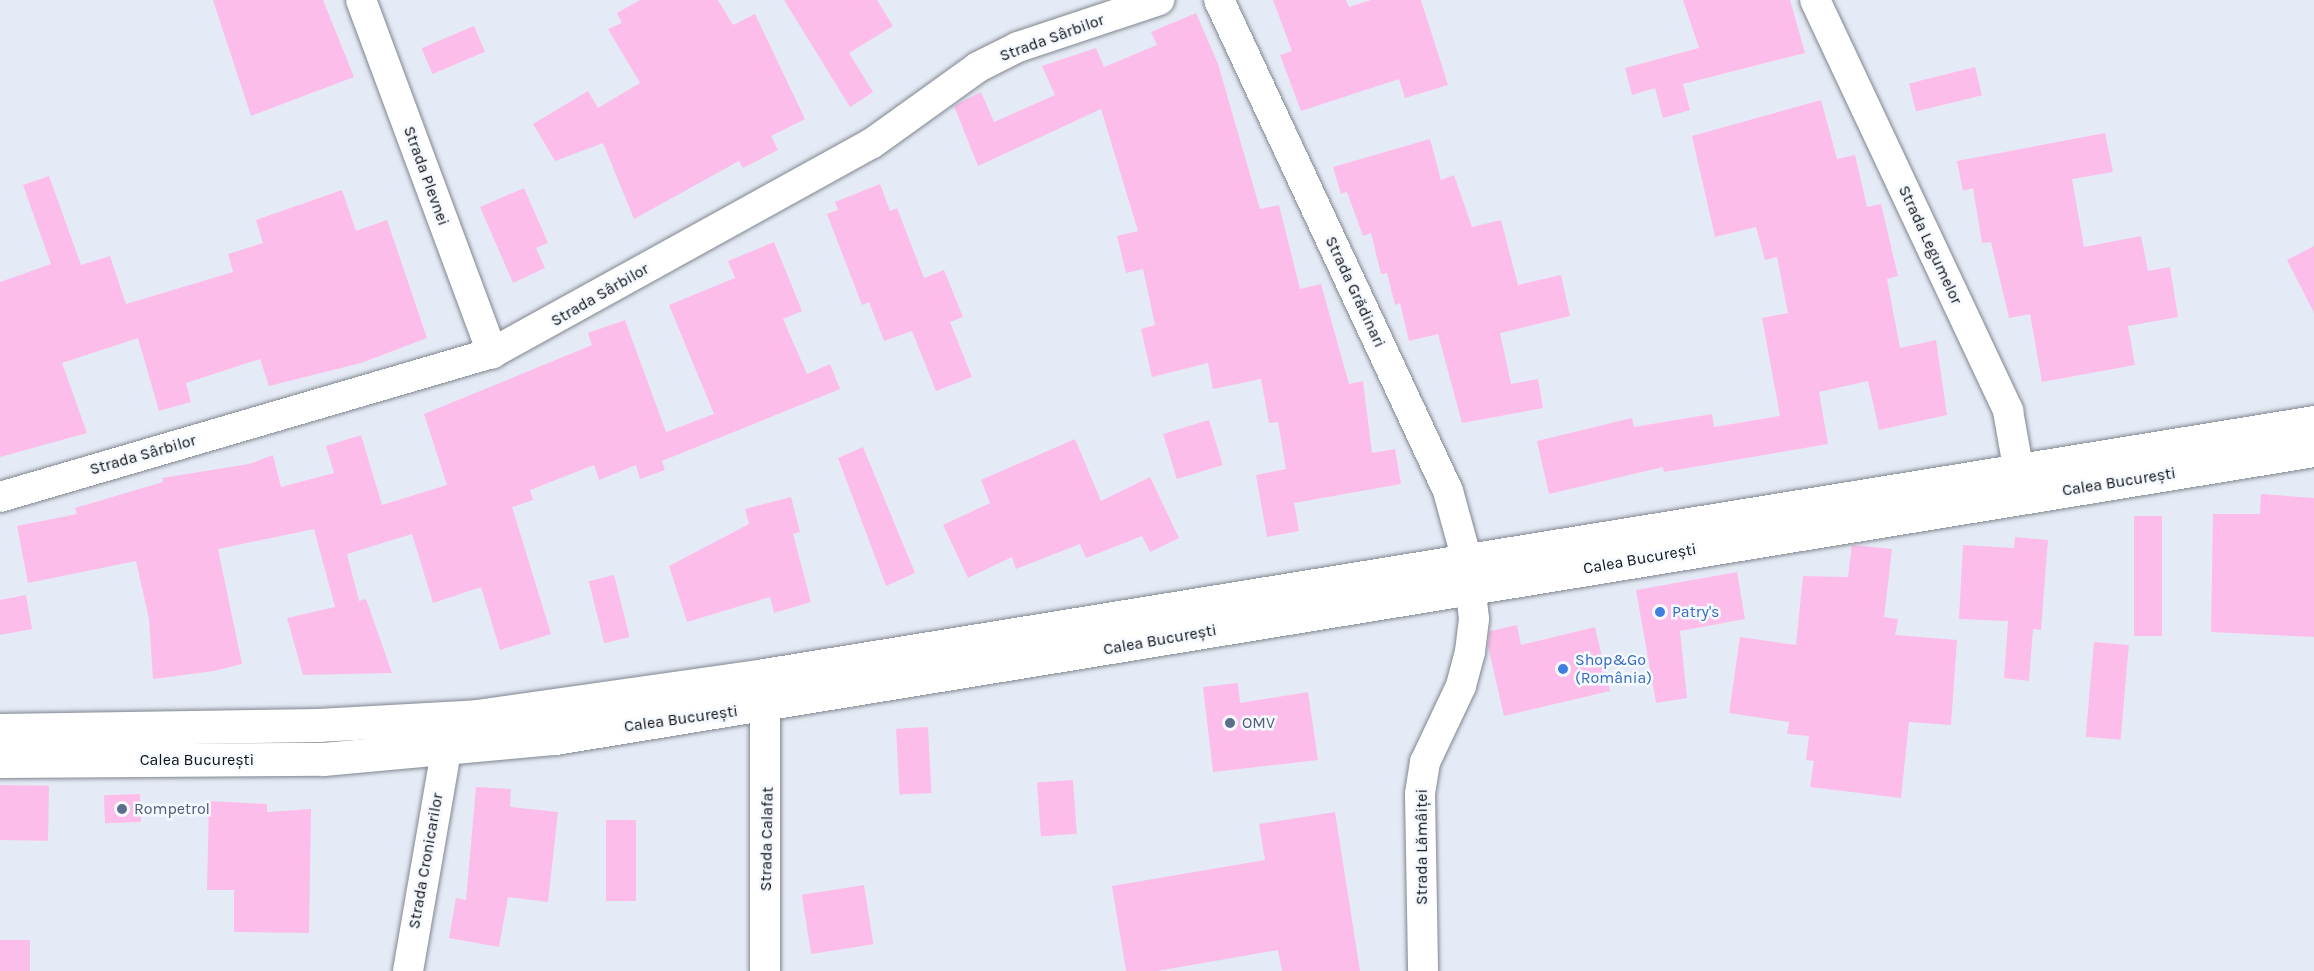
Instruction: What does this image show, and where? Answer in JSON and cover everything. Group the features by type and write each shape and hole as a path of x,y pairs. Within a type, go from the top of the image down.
{"main road":[{"name":"Calea București","path":"0,730 444,736 768,706 1470,575 2021,483 2314,422"},
{"name":"Calea București","path":"2021,483 2314,450"},
{"name":"Calea București","path":"0,761 322,759 764,675 1470,575"}],"street":[{"name":"Strada Plevnei","path":"361,0 492,353"},
{"name":"Strada Sârbilor","path":"0,497 492,353 871,144 978,67 1018,47 1159,0"},
{"name":"Strada Grădinari","path":"1219,0 1448,491 1470,575"},
{"name":"Strada Legumelor","path":"1815,0 2008,411 2021,483"},
{"name":"Strada Lămâiței","path":"1423,971 1420,794 1425,762 1461,686 1474,620 1470,575"},
{"name":"Strada Calafat","path":"764,675 768,706 765,971"},
{"name":"Strada Cronicarilor","path":"408,971 444,736"}],"building":[{"path":"213,0 323,0 354,77 251,116"},
{"path":"640,0 718,0 733,25 755,14 805,119 771,136 778,150 743,168 739,161 634,219 603,143 555,161 533,124 588,91 598,108 640,83 608,29 622,23 617,13"},
{"path":"784,0 877,0 893,26 849,53 873,92 850,107"},
{"path":"1273,0 1346,0 1349,7 1371,0 1421,0 1448,85 1405,98 1399,79 1301,111 1280,55 1292,51"},
{"path":"1683,0 1790,0 1805,53 1683,84 1690,110 1663,118 1655,88 1632,95 1625,68 1699,48"},
{"path":"1196,13 1218,64 1260,209 1279,205 1300,289 1321,284 1349,384 1363,381 1372,453 1395,449 1401,484 1294,503 1299,531 1267,537 1256,475 1286,469 1278,422 1269,423 1261,379 1213,389 1208,363 1152,377 1141,329 1155,325 1143,269 1126,273 1117,236 1138,231 1101,109 978,166 954,106 981,92 994,122 1055,95 1042,66 1096,48 1104,67 1157,45 1151,32"},
{"path":"474,26 485,52 432,74 422,48"},
{"path":"1975,67 1982,95 1916,112 1909,83"},
{"path":"1821,100 1837,159 1855,155 1867,207 1881,204 1898,276 1887,279 1900,348 1936,340 1947,415 1879,430 1868,381 1819,392 1828,444 1664,472 1663,467 1549,494 1537,441 1632,418 1634,427 1712,414 1714,427 1780,416 1762,318 1788,313 1777,257 1765,260 1756,227 1715,237 1692,136"},
{"path":"2105,133 2113,172 2072,179 2084,247 2141,236 2148,271 2170,267 2178,317 2128,326 2135,365 2042,382 2030,314 2009,318 1991,242 1982,243 1973,188 1963,191 1957,161"},
{"path":"1430,139 1441,180 1454,175 1472,227 1501,220 1518,285 1561,275 1570,316 1500,333 1511,384 1538,379 1543,408 1462,423 1438,334 1409,341 1400,303 1395,305 1387,273 1381,274 1371,233 1363,236 1347,192 1341,194 1333,167"},
{"path":"49,176 81,265 110,256 126,304 233,272 228,254 263,243 256,220 342,190 356,231 387,220 427,338 361,363 269,386 260,359 186,383 191,402 159,411 138,338 62,363 87,433 0,457 0,282 51,264 23,185"},
{"path":"880,184 890,211 897,208 924,278 944,270 963,317 950,322 972,377 936,391 912,331 884,341 869,302 862,305 827,214 838,210 835,202"},
{"path":"524,188 548,243 536,248 545,268 513,283 480,207"},
{"path":"774,242 802,311 783,319 807,374 830,364 840,389 662,461 665,470 640,479 636,465 599,480 594,465 530,490 533,500 512,507 551,634 500,650 481,587 433,603 412,534 347,554 359,601 366,599 392,673 303,675 287,618 335,607 314,529 218,549 242,664 214,671 153,679 149,619 136,561 28,583 17,526 77,514 75,508 163,482 162,478 249,464 273,455 281,487 334,473 326,446 361,435 382,505 447,485 424,414 592,345 588,333 625,320 666,432 714,414 669,305 735,278 728,261"},
{"path":"2314,246 2314,313 2287,260"},
{"path":"1209,420 1223,465 1177,479 1163,434"},
{"path":"1075,439 1101,501 1150,477 1179,538 1150,552 1142,536 1086,558 1080,544 1016,569 1012,557 968,578 943,525 990,503 981,480"},
{"path":"863,447 915,573 886,586 838,458"},
{"path":"2261,494 2314,498 2314,637 2211,632 2213,514 2260,514"},
{"path":"791,497 800,532 793,534 811,602 774,613 770,597 687,622 669,566 749,524 745,509"},
{"path":"2134,516 2162,516 2162,636 2134,636"},
{"path":"2015,537 2048,540 2041,630 2033,629 2029,681 2004,678 2008,621 1959,619 1963,545 2014,548"},
{"path":"1852,545 1892,549 1884,617 1898,619 1895,635 1957,640 1951,725 1909,722 1901,798 1810,787 1814,761 1806,760 1809,736 1787,734 1789,722 1729,713 1740,637 1796,645 1803,576 1848,577"},
{"path":"1737,572 1745,619 1680,631 1687,698 1656,703 1636,590"},
{"path":"614,575 629,637 604,643 589,581"},
{"path":"26,595 32,629 0,635 0,600"},
{"path":"1517,625 1521,645 1595,627 1610,691 1504,716 1488,646 1490,631"},
{"path":"2094,642 2129,645 2121,740 2086,737"},
{"path":"1238,683 1240,703 1308,692 1318,760 1213,772 1203,687"},
{"path":"928,727 931,793 899,795 896,729"},
{"path":"1073,780 1077,834 1041,836 1037,783"},
{"path":"0,785 49,786 48,841 0,840"},
{"path":"476,787 511,789 510,807 558,812 548,902 508,897 499,947 449,938 456,898 466,900"},
{"name":"Rompetrol","path":"140,794 141,822 105,823 104,795"},
{"path":"209,801 267,804 267,812 311,809 309,933 234,932 234,890 207,890"},
{"path":"1335,812 1360,971 1282,971 1278,950 1157,971 1126,971 1112,886 1265,860 1259,824"},
{"path":"606,820 636,820 636,901 606,901"},
{"path":"864,885 873,944 811,954 802,895"},
{"path":"0,940 30,940 30,971 0,971"}],"place":[{"name":"Patry's","path":"1660,612"},
{"name":"Shop&Go (România)","path":"1563,669"},
{"name":"OMV","path":"1230,723"},
{"name":"Rompetrol","path":"122,809"}]}
